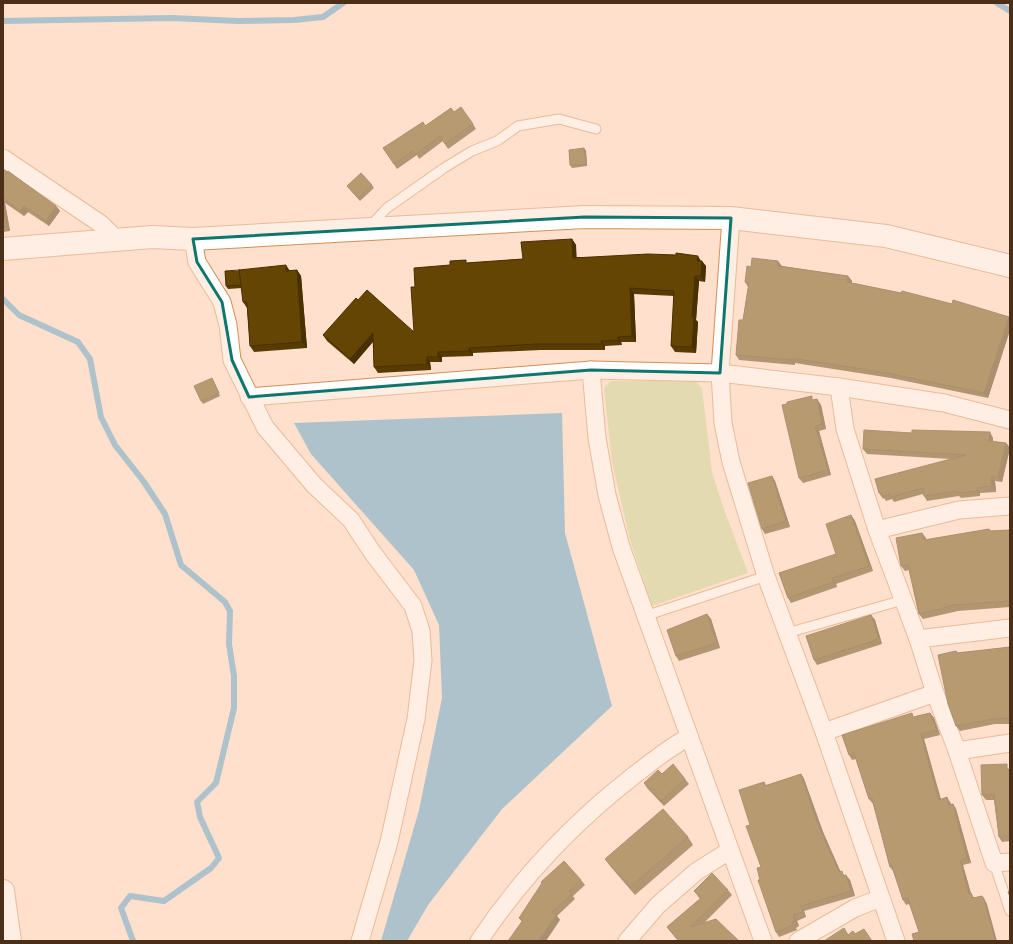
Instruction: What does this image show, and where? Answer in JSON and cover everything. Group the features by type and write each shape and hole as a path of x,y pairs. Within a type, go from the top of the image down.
{"street":[{"path":"3,158 101,224 118,241"},
{"path":"3,249 118,241 152,237 169,237 193,240 585,217 731,218 886,236 1010,266"},
{"path":"731,218 720,373 723,423 731,462 766,576 824,732 896,941"},
{"path":"193,240 197,262 222,302 228,325 232,360 265,427 314,485 351,520 413,606 420,631 423,660 416,719 389,842 360,941"},
{"path":"592,370 597,438 607,495 621,547 729,851 763,941"},
{"path":"249,397 592,370 720,373 839,387 944,403 1010,420"},
{"path":"839,387 845,429 877,530 918,640 935,693 1002,863"},
{"path":"877,530 958,510 1010,506"},
{"path":"918,640 1010,628"},
{"path":"824,732 935,693"},
{"path":"479,941 504,904 548,852 614,791 671,746 689,737"},
{"path":"957,751 1010,743"},
{"path":"627,941 658,905 697,871 729,851"},
{"path":"3,891 10,941"},
{"path":"798,941 855,908 881,898"}],"lane":[{"path":"367,229 387,208 444,168 472,151 498,141 518,126 558,119 596,130"},
{"path":"646,616 766,576"},
{"path":"787,634 903,600"},
{"path":"1002,863 1010,910"}],"highlighted area":[{"path":"585,217 731,218 720,373 591,370 249,397 232,360 222,302 197,262 193,239 367,229"}],"green space":[{"path":"611,381 696,381 702,389 712,472 722,504 748,573 652,606 630,540 612,462 604,388"}],"water":[{"path":"562,413 565,533 612,706 502,809 428,905 407,941 381,941 419,810 442,698 439,625 414,570 311,454 294,423"}],"building":[{"path":"461,107 473,124 445,144 440,136 416,154 413,151 394,164 383,148 423,122 425,126 451,108 454,112"},
{"path":"584,148 586,164 570,165 569,150"},
{"path":"3,169 7,172 8,171 56,206 46,221 24,206 20,211 3,198"},
{"path":"361,173 372,185 358,198 347,186"},
{"path":"3,208 6,226 3,226"},
{"path":"572,239 573,258 648,254 676,255 676,253 698,256 697,261 702,261 701,276 695,276 692,317 694,317 692,347 671,346 674,291 630,288 632,336 618,337 618,340 601,341 602,344 537,344 469,348 469,351 438,352 438,357 427,357 427,364 374,367 373,333 350,359 323,335 356,298 358,300 367,290 414,332 411,287 415,287 414,268 450,265 450,261 466,260 466,263 523,259 521,242"},
{"path":"752,258 778,261 778,266 848,276 847,282 901,293 902,291 952,304 953,300 1009,317 984,393 887,373 792,358 792,360 736,355 739,320 743,320 749,283 745,282 747,266 751,267"},
{"path":"286,265 286,271 297,270 302,342 250,346 247,302 243,302 239,270"},
{"path":"239,270 241,285 226,286 225,271"},
{"path":"212,378 219,393 201,401 194,386"},
{"path":"812,396 812,400 817,399 822,424 815,426 828,470 799,478 782,405 787,404 787,402"},
{"path":"864,430 912,433 912,430 990,432 989,441 1006,443 998,477 991,476 992,486 977,488 977,491 957,493 957,491 924,496 923,488 891,497 890,494 883,496 882,493 879,493 875,479 966,455 863,449"},
{"path":"772,476 786,521 762,529 748,483"},
{"path":"851,515 869,566 832,578 833,582 788,598 779,573 836,554 826,524"},
{"path":"989,529 990,531 1010,530 1010,601 954,605 919,614 908,565 901,566 896,538 922,533 924,540"},
{"path":"707,614 717,643 676,656 667,630"},
{"path":"871,615 879,639 814,660 806,636"},
{"path":"1010,647 1010,718 992,719 956,726 948,704 938,655 956,651 957,653"},
{"path":"912,713 913,717 930,713 937,730 921,734 939,800 947,797 949,805 953,804 967,858 960,861 969,894 971,893 973,898 982,896 984,899 995,941 914,941 912,934 919,932 908,898 903,900 892,866 890,867 872,798 869,799 854,753 849,755 842,735"},
{"path":"673,764 685,779 661,801 644,783 658,770 662,774"},
{"path":"1007,764 1007,769 1010,769 1010,835 999,837 994,794 982,795 981,765"},
{"path":"801,774 819,827 839,872 842,871 843,876 846,875 851,891 801,906 803,912 793,915 795,921 792,922 793,925 776,932 758,880 760,880 757,868 761,867 746,826 750,825 739,790 764,782 765,786"},
{"path":"663,809 688,837 630,887 605,859"},
{"path":"564,861 581,880 569,891 572,894 552,912 556,915 538,941 508,941 523,920 519,918 542,883 541,882"},
{"path":"712,873 728,890 690,927 716,919 739,941 679,941 667,927 701,898 694,891"},
{"path":"844,928 848,935 853,931 855,934 864,929 872,941 824,941"}],"waterway":[{"path":"3,21 172,18 238,21 294,20 323,17 343,3"},
{"path":"997,3 1010,11"},
{"path":"3,299 19,315 78,342 90,359 101,417 115,445 144,482 165,514 181,565 225,602 230,611 229,644 234,676 234,708 216,783 197,802 200,817 219,858 211,868 164,901 130,896 121,908 133,941"}]}
